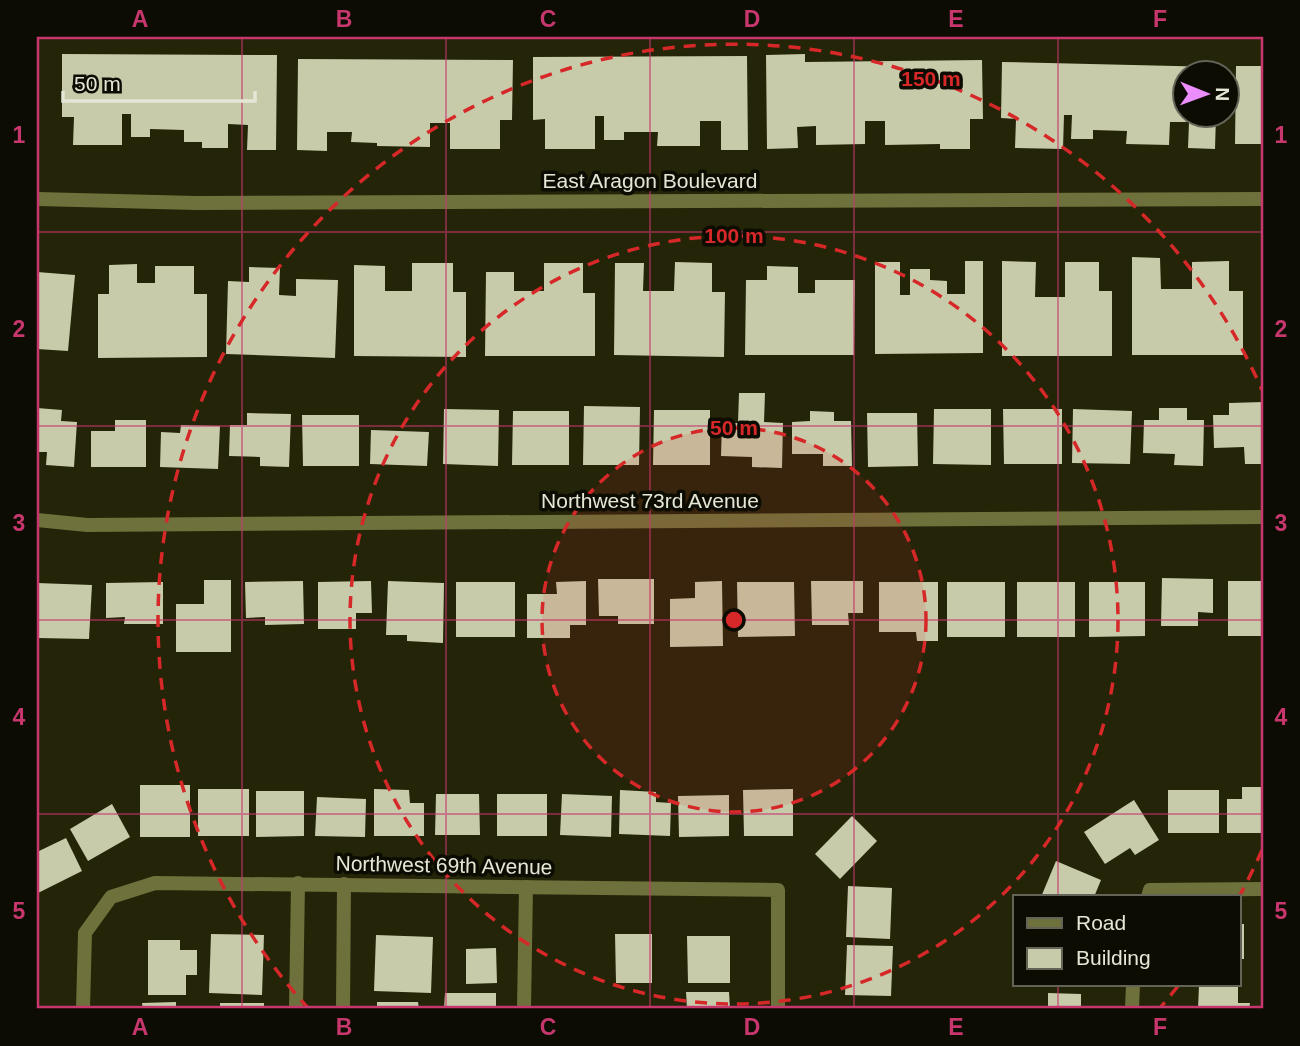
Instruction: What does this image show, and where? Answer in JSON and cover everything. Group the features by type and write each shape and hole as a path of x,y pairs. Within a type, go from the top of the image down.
{"street":[{"name":"East Aragon Boulevard","path":"37,199 210,203 1263,199"},
{"name":"Northwest 73rd Avenue","path":"37,520 87,525 1263,517"},
{"name":"Northwest 69th Avenue","path":"83,1009 85,933 111,897 155,883 778,890 778,1009"},
{"path":"296,1009 299,883"},
{"path":"342,1009 344,884"},
{"path":"524,1009 526,887"},
{"path":"1149,894 1263,889"},
{"path":"1132,1009 1133,986"}],"building":[{"path":"62,54 277,55 276,150 247,150 248,125 228,124 228,148 202,148 202,142 184,142 184,130 150,129 150,137 131,137 131,114 122,114 122,145 73,145 74,117 62,117"},
{"path":"805,54 805,62 982,60 983,119 970,119 970,149 940,149 940,144 885,145 885,121 865,121 865,144 816,145 816,126 797,127 798,148 767,149 766,55"},
{"path":"747,56 748,150 721,150 721,121 700,121 700,146 657,146 658,132 624,132 624,140 604,140 604,116 595,116 595,149 545,149 545,119 533,120 533,57"},
{"path":"298,59 513,60 512,120 500,120 500,149 450,149 450,123 430,123 430,147 377,146 377,143 351,142 352,132 327,132 327,151 297,150"},
{"path":"1002,62 1170,66 1169,145 1126,144 1127,131 1093,130 1093,139 1071,139 1072,115 1064,115 1063,149 1015,148 1016,119 1001,118"},
{"path":"1240,66 1263,66 1263,144 1235,144 1235,130 1240,130"},
{"path":"1189,130 1216,130 1215,149 1188,148"},
{"path":"1132,257 1160,258 1161,289 1192,289 1192,262 1229,261 1229,291 1243,291 1243,355 1132,355"},
{"path":"965,261 983,261 983,353 875,354 875,262 900,262 900,295 910,295 910,269 930,269 930,280 947,281 947,294 965,294"},
{"path":"1002,261 1036,262 1035,297 1065,297 1065,262 1099,262 1099,291 1112,291 1112,356 1002,356"},
{"path":"675,262 712,263 712,292 725,292 724,357 614,355 615,263 644,263 643,291 674,291"},
{"path":"412,263 453,263 453,292 466,292 466,357 354,356 354,265 385,266 385,291 412,291"},
{"path":"544,263 583,263 583,293 595,293 595,356 485,356 486,272 514,272 514,291 544,291"},
{"path":"137,264 137,283 155,283 155,266 194,266 194,294 207,294 207,357 98,358 98,294 109,294 109,265"},
{"path":"767,266 798,267 798,293 815,293 815,280 855,280 854,355 745,355 746,280 767,280"},
{"path":"249,267 280,268 279,295 296,296 296,279 338,280 335,358 226,354 228,281 249,282"},
{"path":"37,272 75,275 68,351 37,349"},
{"path":"739,393 765,393 764,422 783,423 782,468 752,467 752,457 721,456 722,423 738,423"},
{"path":"1263,402 1263,464 1245,464 1244,447 1214,448 1213,415 1229,415 1229,403"},
{"path":"584,406 640,407 639,465 583,465"},
{"path":"37,408 62,410 61,421 77,422 74,467 46,465 47,452 37,452"},
{"path":"1159,408 1187,408 1187,420 1204,420 1203,466 1174,465 1175,454 1143,453 1144,420 1159,420"},
{"path":"444,409 499,410 498,466 443,464"},
{"path":"934,409 991,409 991,465 933,464"},
{"path":"1003,409 1062,409 1062,464 1004,464"},
{"path":"1073,409 1132,411 1130,464 1072,463"},
{"path":"654,410 710,410 710,465 653,465"},
{"path":"513,411 569,411 569,465 512,465"},
{"path":"810,411 834,412 834,421 851,421 852,466 823,466 823,454 792,454 792,422 810,421"},
{"path":"247,413 291,414 289,467 260,466 260,457 229,456 230,425 247,425"},
{"path":"867,413 917,413 918,466 868,467"},
{"path":"302,415 359,415 359,466 303,466"},
{"path":"115,420 146,420 146,467 91,467 91,431 115,431"},
{"path":"181,425 220,426 218,469 160,467 161,432 180,433"},
{"path":"371,430 429,432 427,466 370,464"},
{"path":"1162,578 1213,579 1213,613 1198,612 1198,626 1161,626"},
{"path":"598,579 654,579 654,624 618,624 618,616 599,616"},
{"path":"204,580 231,580 231,652 176,652 176,604 204,604"},
{"path":"303,581 304,624 265,625 265,617 246,618 245,582"},
{"path":"371,581 372,613 356,613 356,629 318,629 318,582"},
{"path":"388,581 444,583 443,643 407,641 407,635 386,635"},
{"path":"586,581 586,625 570,625 570,638 527,638 527,594 557,594 556,582"},
{"path":"722,581 723,646 670,647 670,599 695,598 695,582"},
{"path":"811,581 863,581 863,613 848,613 849,625 812,625"},
{"path":"1228,581 1263,581 1263,636 1228,636"},
{"path":"163,582 163,624 124,624 125,617 106,618 106,583"},
{"path":"456,582 515,582 515,637 456,637"},
{"path":"737,582 794,582 795,636 738,637"},
{"path":"879,582 938,582 938,641 917,641 916,632 879,632"},
{"path":"947,582 1005,582 1005,637 947,637"},
{"path":"1017,582 1075,582 1075,637 1017,637"},
{"path":"1089,582 1145,582 1145,636 1089,637"},
{"path":"37,583 92,585 89,639 37,638"},
{"path":"140,785 190,785 190,837 140,837"},
{"path":"1242,787 1263,787 1263,833 1227,833 1227,799 1242,799"},
{"path":"198,789 249,789 249,836 198,836"},
{"path":"374,789 409,790 410,803 424,803 424,836 374,836"},
{"path":"793,789 793,836 744,836 743,790"},
{"path":"620,790 656,792 656,802 671,803 670,836 619,834"},
{"path":"1168,790 1219,790 1219,833 1168,833"},
{"path":"256,791 304,791 304,836 256,837"},
{"path":"436,794 479,794 480,835 435,835"},
{"path":"497,794 547,794 547,836 497,836"},
{"path":"562,794 612,796 611,837 560,835"},
{"path":"729,795 729,836 679,837 678,796"},
{"path":"317,797 366,799 365,837 315,836"},
{"path":"1134,800 1159,840 1135,855 1130,848 1105,864 1084,832"},
{"path":"112,804 130,837 88,861 70,829"},
{"path":"852,816 877,841 840,879 815,854"},
{"path":"66,838 82,871 38,893 37,852"},
{"path":"1056,861 1101,880 1095,895 1042,895"},
{"path":"848,886 892,888 890,939 846,937"},
{"path":"1240,924 1244,924 1244,959 1240,959"},
{"path":"211,934 264,935 262,995 209,993"},
{"path":"615,934 652,934 652,983 616,983"},
{"path":"376,935 433,937 431,993 374,991"},
{"path":"687,936 730,936 730,983 688,983"},
{"path":"148,940 180,940 180,950 197,950 197,975 186,975 186,995 148,995"},
{"path":"847,945 893,946 891,996 845,995"},
{"path":"496,948 497,983 466,984 466,949"},
{"path":"1199,986 1238,987 1238,1003 1250,1003 1249,1009 1198,1009"},
{"path":"686,992 729,992 730,1009 687,1009"},
{"path":"445,993 496,993 496,1009 444,1009"},
{"path":"1048,993 1081,994 1081,1009 1048,1009"},
{"path":"176,1002 176,1009 143,1009 142,1003"},
{"path":"377,1002 418,1002 419,1009 377,1009"},
{"path":"220,1003 264,1003 264,1009 220,1009"}]}
